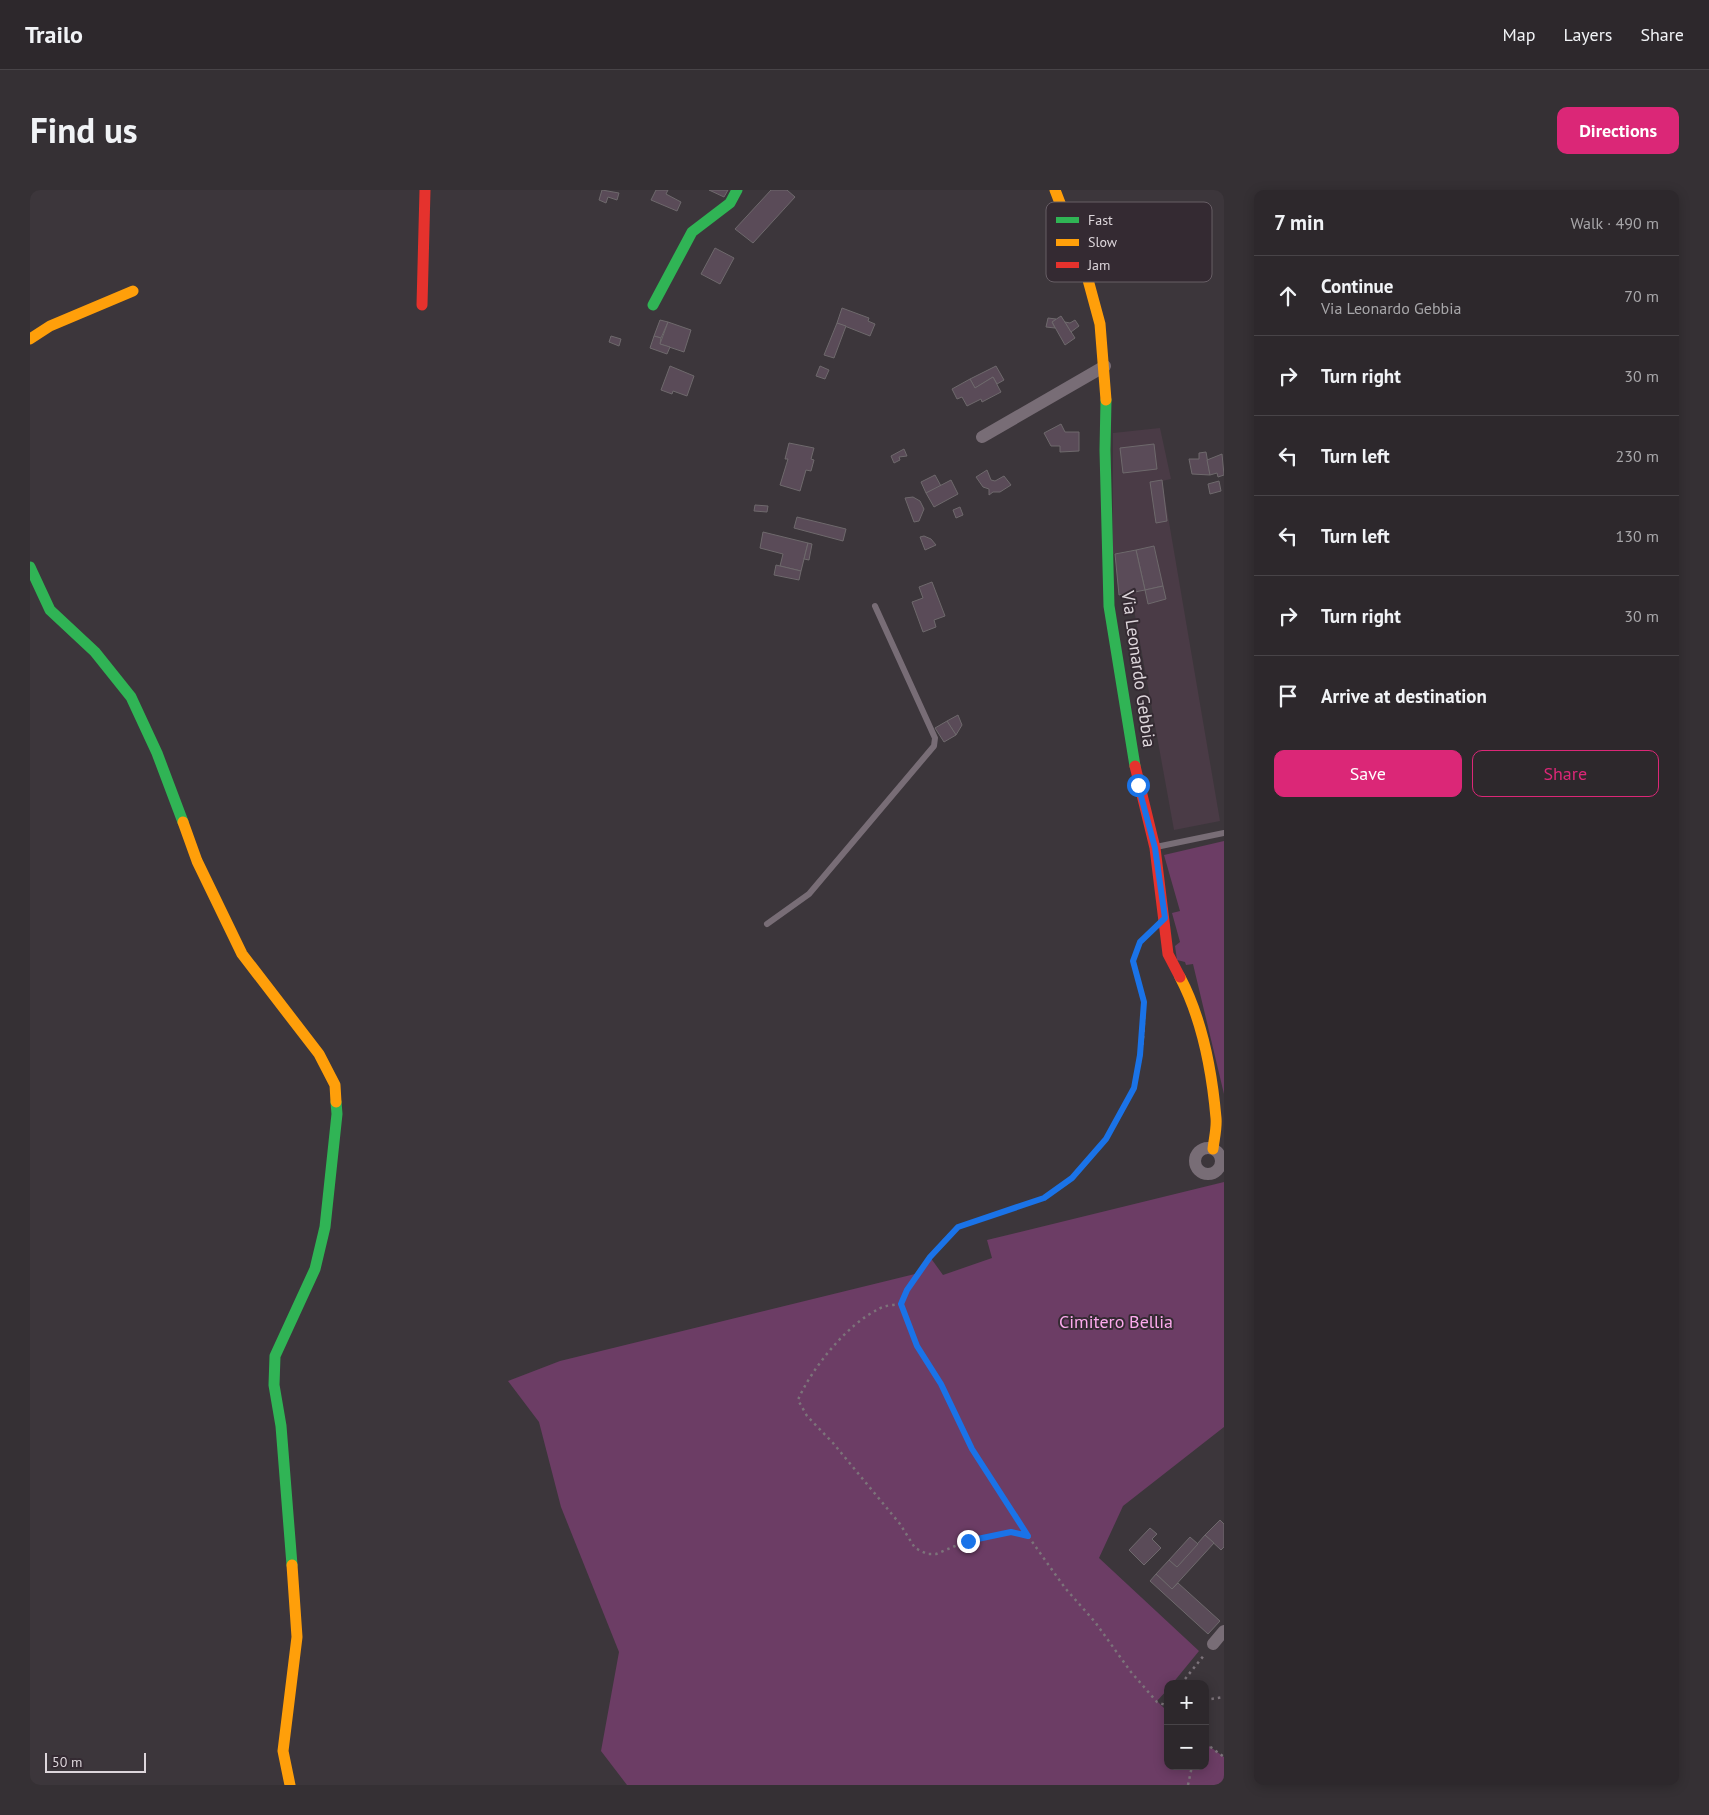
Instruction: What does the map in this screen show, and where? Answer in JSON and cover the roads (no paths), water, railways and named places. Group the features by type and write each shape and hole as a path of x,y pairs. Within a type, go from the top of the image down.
{"street":[{"path":"422,306 425,190"},
{"path":"653,305 692,232 730,203 737,190"},
{"name":"Via Leonardo Gebbia","path":"1055,190 1060,202"},
{"name":"Via Leonardo Gebbia","path":"1089,282 1100,324 1105,366 1109,606 1138,785 1155,848 1168,954 1193,1002 1207,1065 1216,1120 1213,1149"},
{"path":"30,339 50,326 133,291"},
{"path":"982,437 1105,366"},
{"path":"30,567 50,610 96,652 131,697 157,753 197,861 242,954 319,1054 335,1085 338,1114 324,1227 315,1270 275,1356 274,1385 281,1426 297,1637 283,1751 290,1785"},
{"path":"1213,1644 1224,1632"}],"lane":[{"path":"768,924 809,894 934,746 935,738 875,606"},
{"path":"1155,848 1224,833"}],"park label":[{"name":"Cimitero Bellia","path":"1116,1321"}]}
